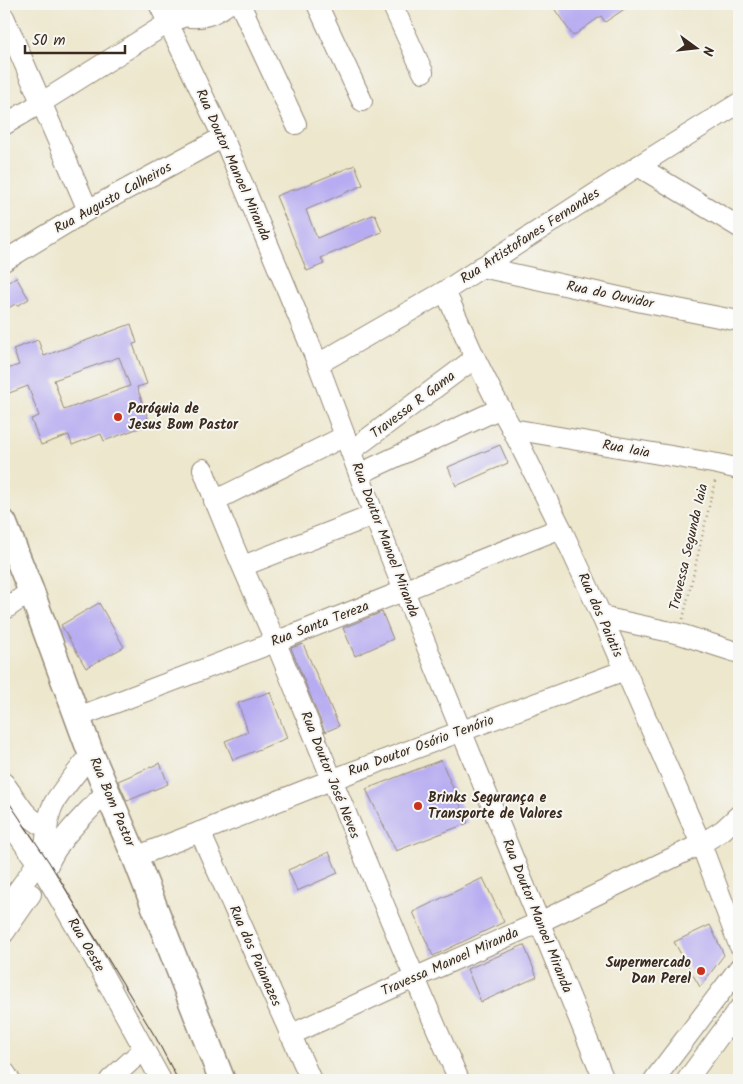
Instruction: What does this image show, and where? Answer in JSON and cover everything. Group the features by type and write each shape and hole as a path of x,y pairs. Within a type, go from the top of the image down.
{"main road":[{"name":"Rua Bom Pastor","path":"4,522 91,754 135,857 222,1080"}],"street":[{"name":"Rua Doutor Manoel Miranda","path":"159,4 182,14 223,137 318,364 404,592 604,1080"},
{"path":"240,4 296,124"},
{"path":"317,4 362,101"},
{"path":"392,4 423,72"},
{"path":"4,125 182,14 192,18 204,17 222,7"},
{"path":"4,17 88,210"},
{"name":"Rua Artistofanes Fernandes","path":"318,364 445,291 739,103"},
{"name":"Rua Augusto Calheiros","path":"4,261 88,210 223,137"},
{"path":"638,166 739,227"},
{"name":"Rua do Ouvidor","path":"480,267 739,321"},
{"name":"Rua dos Paiatis","path":"445,291 475,358 561,528 602,617 701,844 739,944"},
{"name":"Travessa R Gama","path":"214,501 348,444 475,358"},
{"path":"359,474 501,408"},
{"name":"Rua Iaia","path":"512,429 739,469"},
{"name":"Rua Doutor José Neves","path":"203,469 214,501 458,1080"},
{"path":"242,566 374,515"},
{"name":"Rua Santa Tereza","path":"78,717 404,592 561,528"},
{"path":"4,610 31,591"},
{"path":"602,617 680,634 739,653"},
{"name":"Rua Doutor Osório Tenório","path":"135,857 331,780 625,670"},
{"path":"4,933 41,868 47,840 47,821 54,804 91,754"},
{"path":"4,783 31,818 47,829"},
{"path":"4,908 107,791"},
{"name":"Rua Oeste","path":"4,815 41,868 162,1080"},
{"name":"Travessa Manoel Miranda","path":"290,1035 540,922 701,844 722,830 739,815"},
{"name":"Rua dos Paianazes","path":"200,832 311,1080"},
{"path":"654,1080 739,968"},
{"path":"687,1080 739,1009"},
{"path":"110,1080 144,1049"},
{"path":"4,1071 10,1080"}],"path":[{"name":"Travessa Segunda Iaia","path":"680,634 718,464"}],"building":[{"path":"551,4 632,4 605,22 601,16 573,36"},
{"path":"355,165 363,185 306,210 317,238 375,214 382,232 321,258 324,264 307,271 276,196"},
{"path":"16,277 29,299 17,306 15,304 4,311 4,285"},
{"path":"131,324 137,343 133,344 147,384 137,387 150,424 104,441 101,434 72,445 69,435 41,445 31,419 39,416 28,386 4,395 4,370 19,365 13,349 38,340 44,356","holes":["119,357 130,386 64,410 54,380"]},
{"path":"500,445 508,463 456,486 448,467"},
{"path":"99,603 124,647 86,668 61,625"},
{"path":"382,612 393,639 355,656 343,628"},
{"path":"303,644 339,726 325,732 291,648"},
{"path":"270,692 287,738 233,760 225,741 248,732 238,703"},
{"name":"Brinks Segurança e Transporte de Valores","path":"441,760 468,823 396,851 366,789"},
{"path":"160,763 168,784 127,801 118,781"},
{"path":"329,852 338,873 297,891 288,870"},
{"path":"483,878 504,922 433,956 413,912"},
{"name":"Supermercado Dan Perel","path":"710,925 724,955 700,987 674,942"},
{"path":"524,945 537,977 481,1002 467,969"}],"tram line":[{"path":"4,795 49,862 156,1038 178,1080"}],"place":[{"name":"Paróquia de Jesus Bom Pastor","path":"118,417"},
{"name":"Brinks Segurança e Transporte de Valores","path":"418,806"},
{"name":"Supermercado Dan Perel","path":"701,971"}]}
